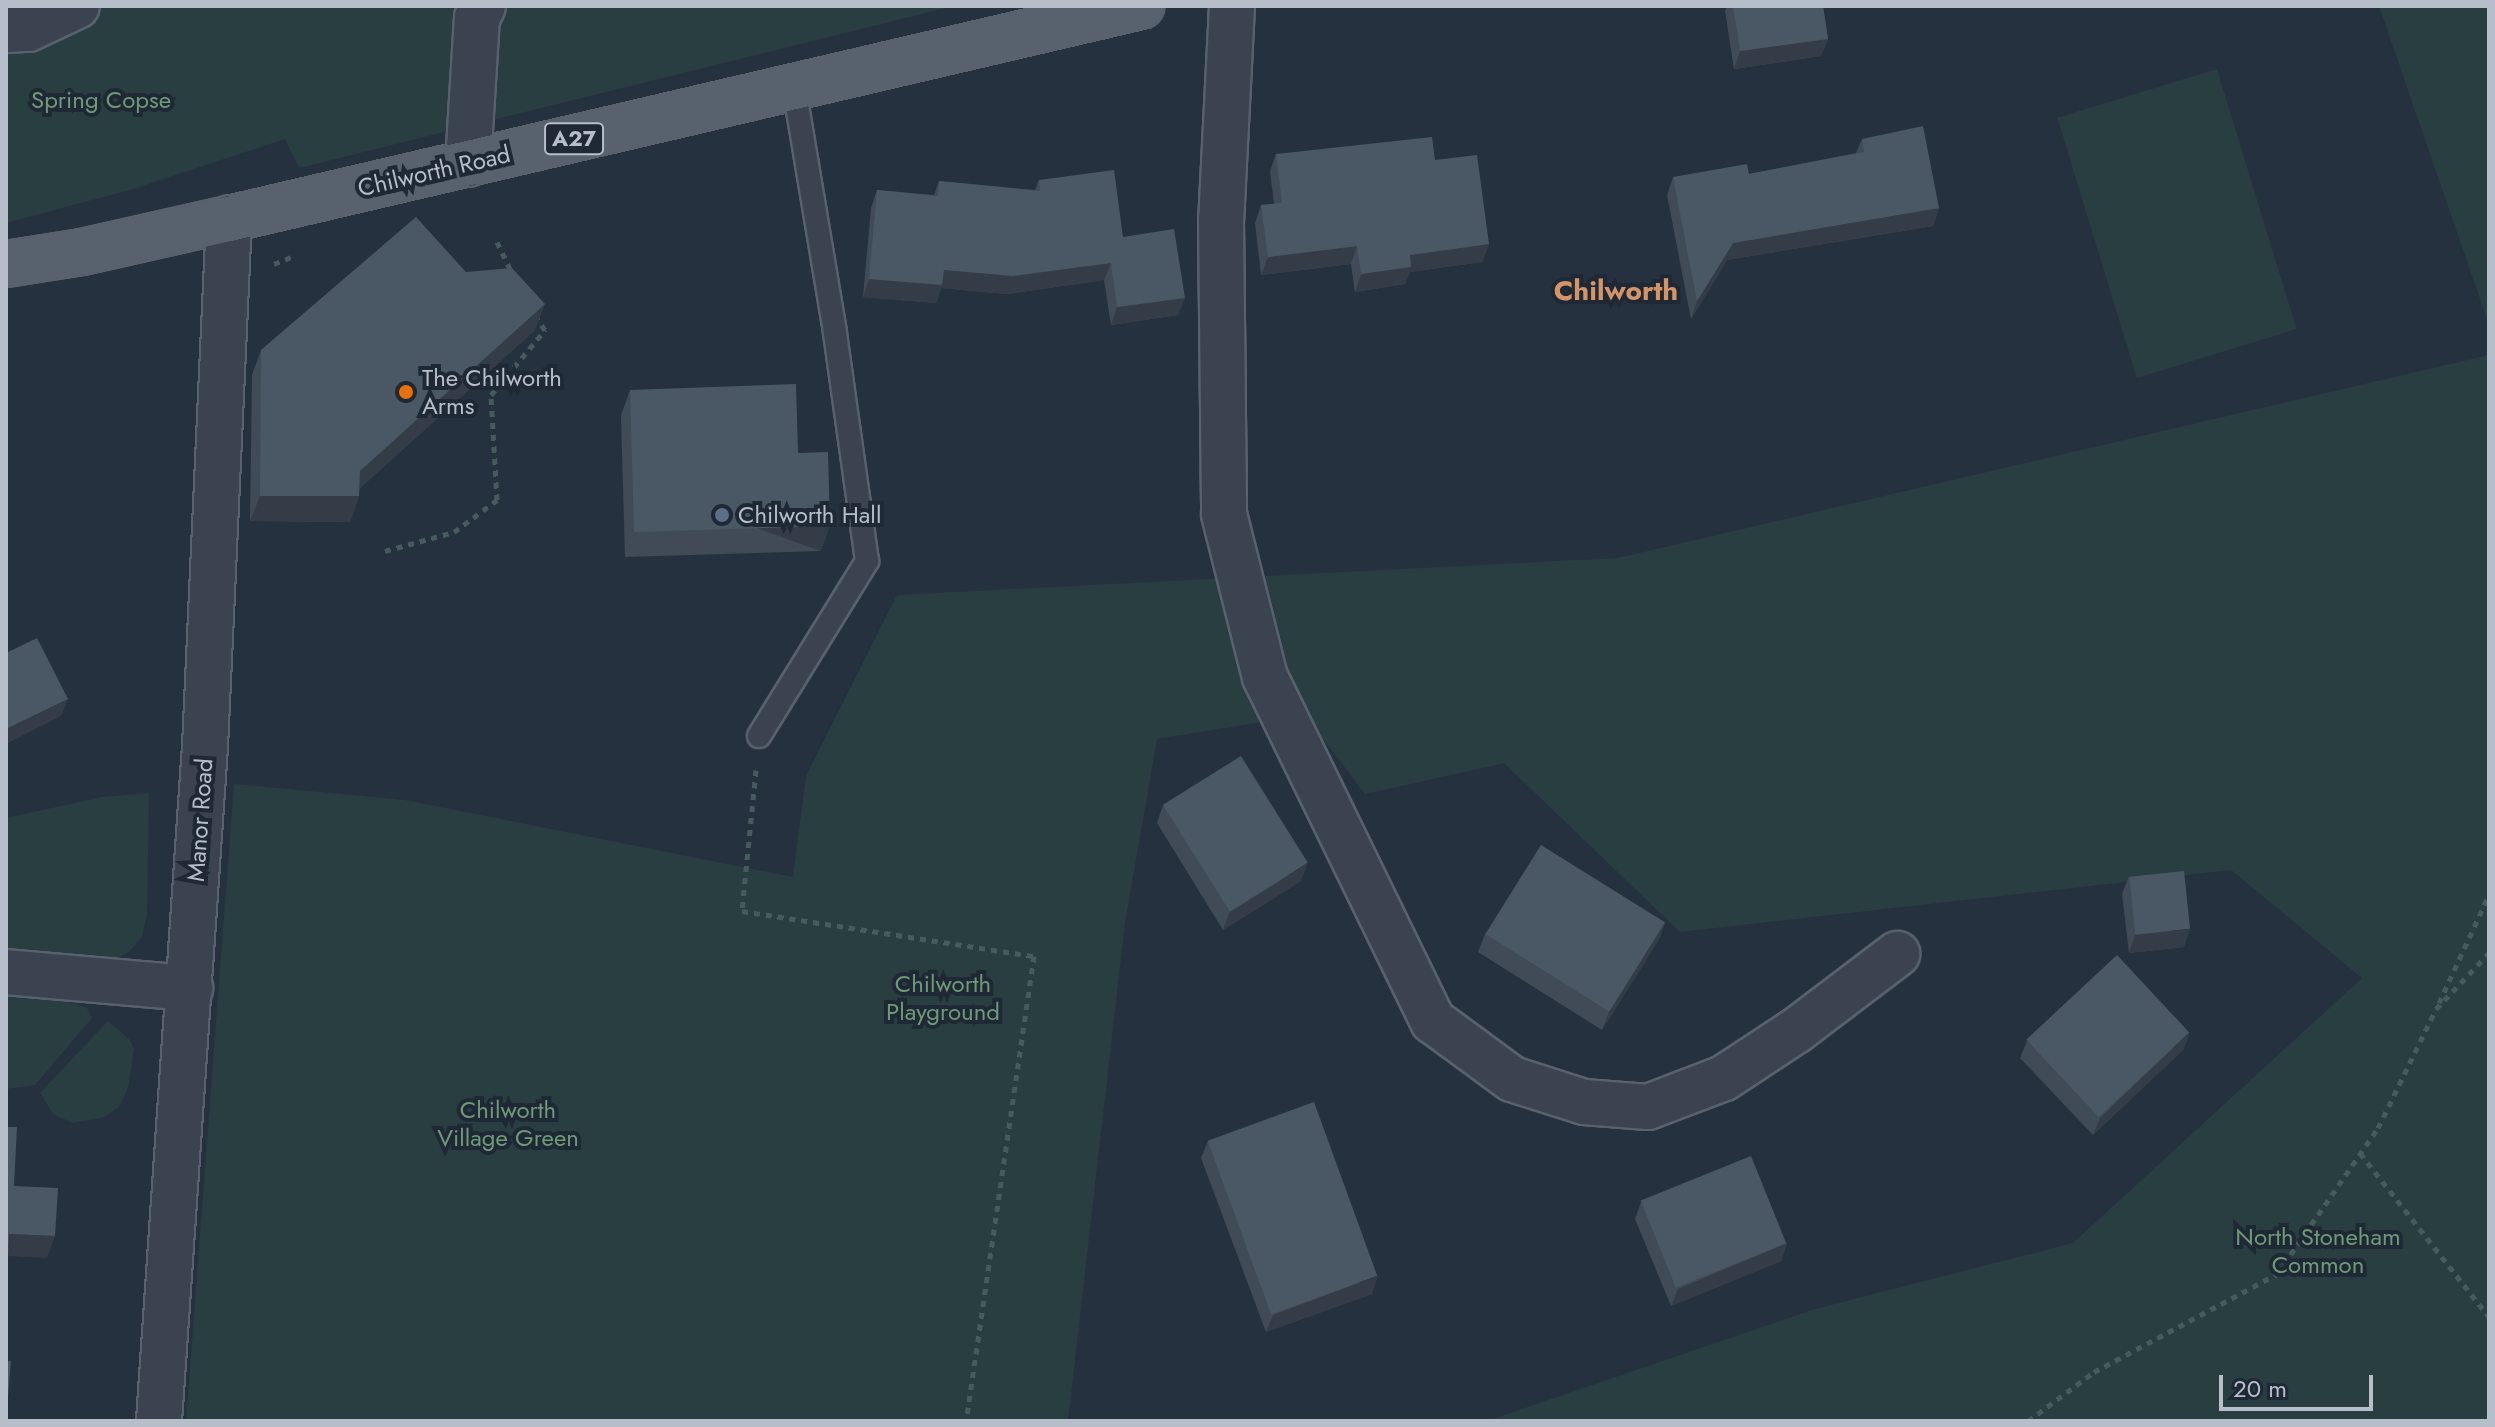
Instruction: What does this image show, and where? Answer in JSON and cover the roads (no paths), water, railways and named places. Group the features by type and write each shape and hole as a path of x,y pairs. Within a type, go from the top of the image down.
{"main road":[{"name":"Chilworth Road","path":"6,264 82,252 229,219 794,87 1030,20 1141,6"}],"street":[{"path":"6,30 28,29 77,6"},
{"path":"1232,6 1221,220 1224,514 1265,677 1433,1021 1512,1079 1584,1102 1648,1107 1724,1078 1797,1030 1897,954"},
{"path":"468,164 472,10"},
{"name":"Manor Road","path":"159,1421 190,988 229,219"},
{"path":"6,972 190,988"}],"lane":[{"path":"759,736 867,561 835,332 794,87"}],"place":[{"name":"The Chilworth Arms","path":"406,392"},
{"name":"Chilworth Hall","path":"722,515"}],"district":[{"name":"Chilworth","path":"1616,291"}],"park label":[{"name":"Spring Copse","path":"101,100"},
{"name":"Chilworth Playground","path":"943,998"},
{"name":"Chilworth Village Green","path":"508,1124"},
{"name":"North Stoneham Common","path":"2318,1251"}]}
